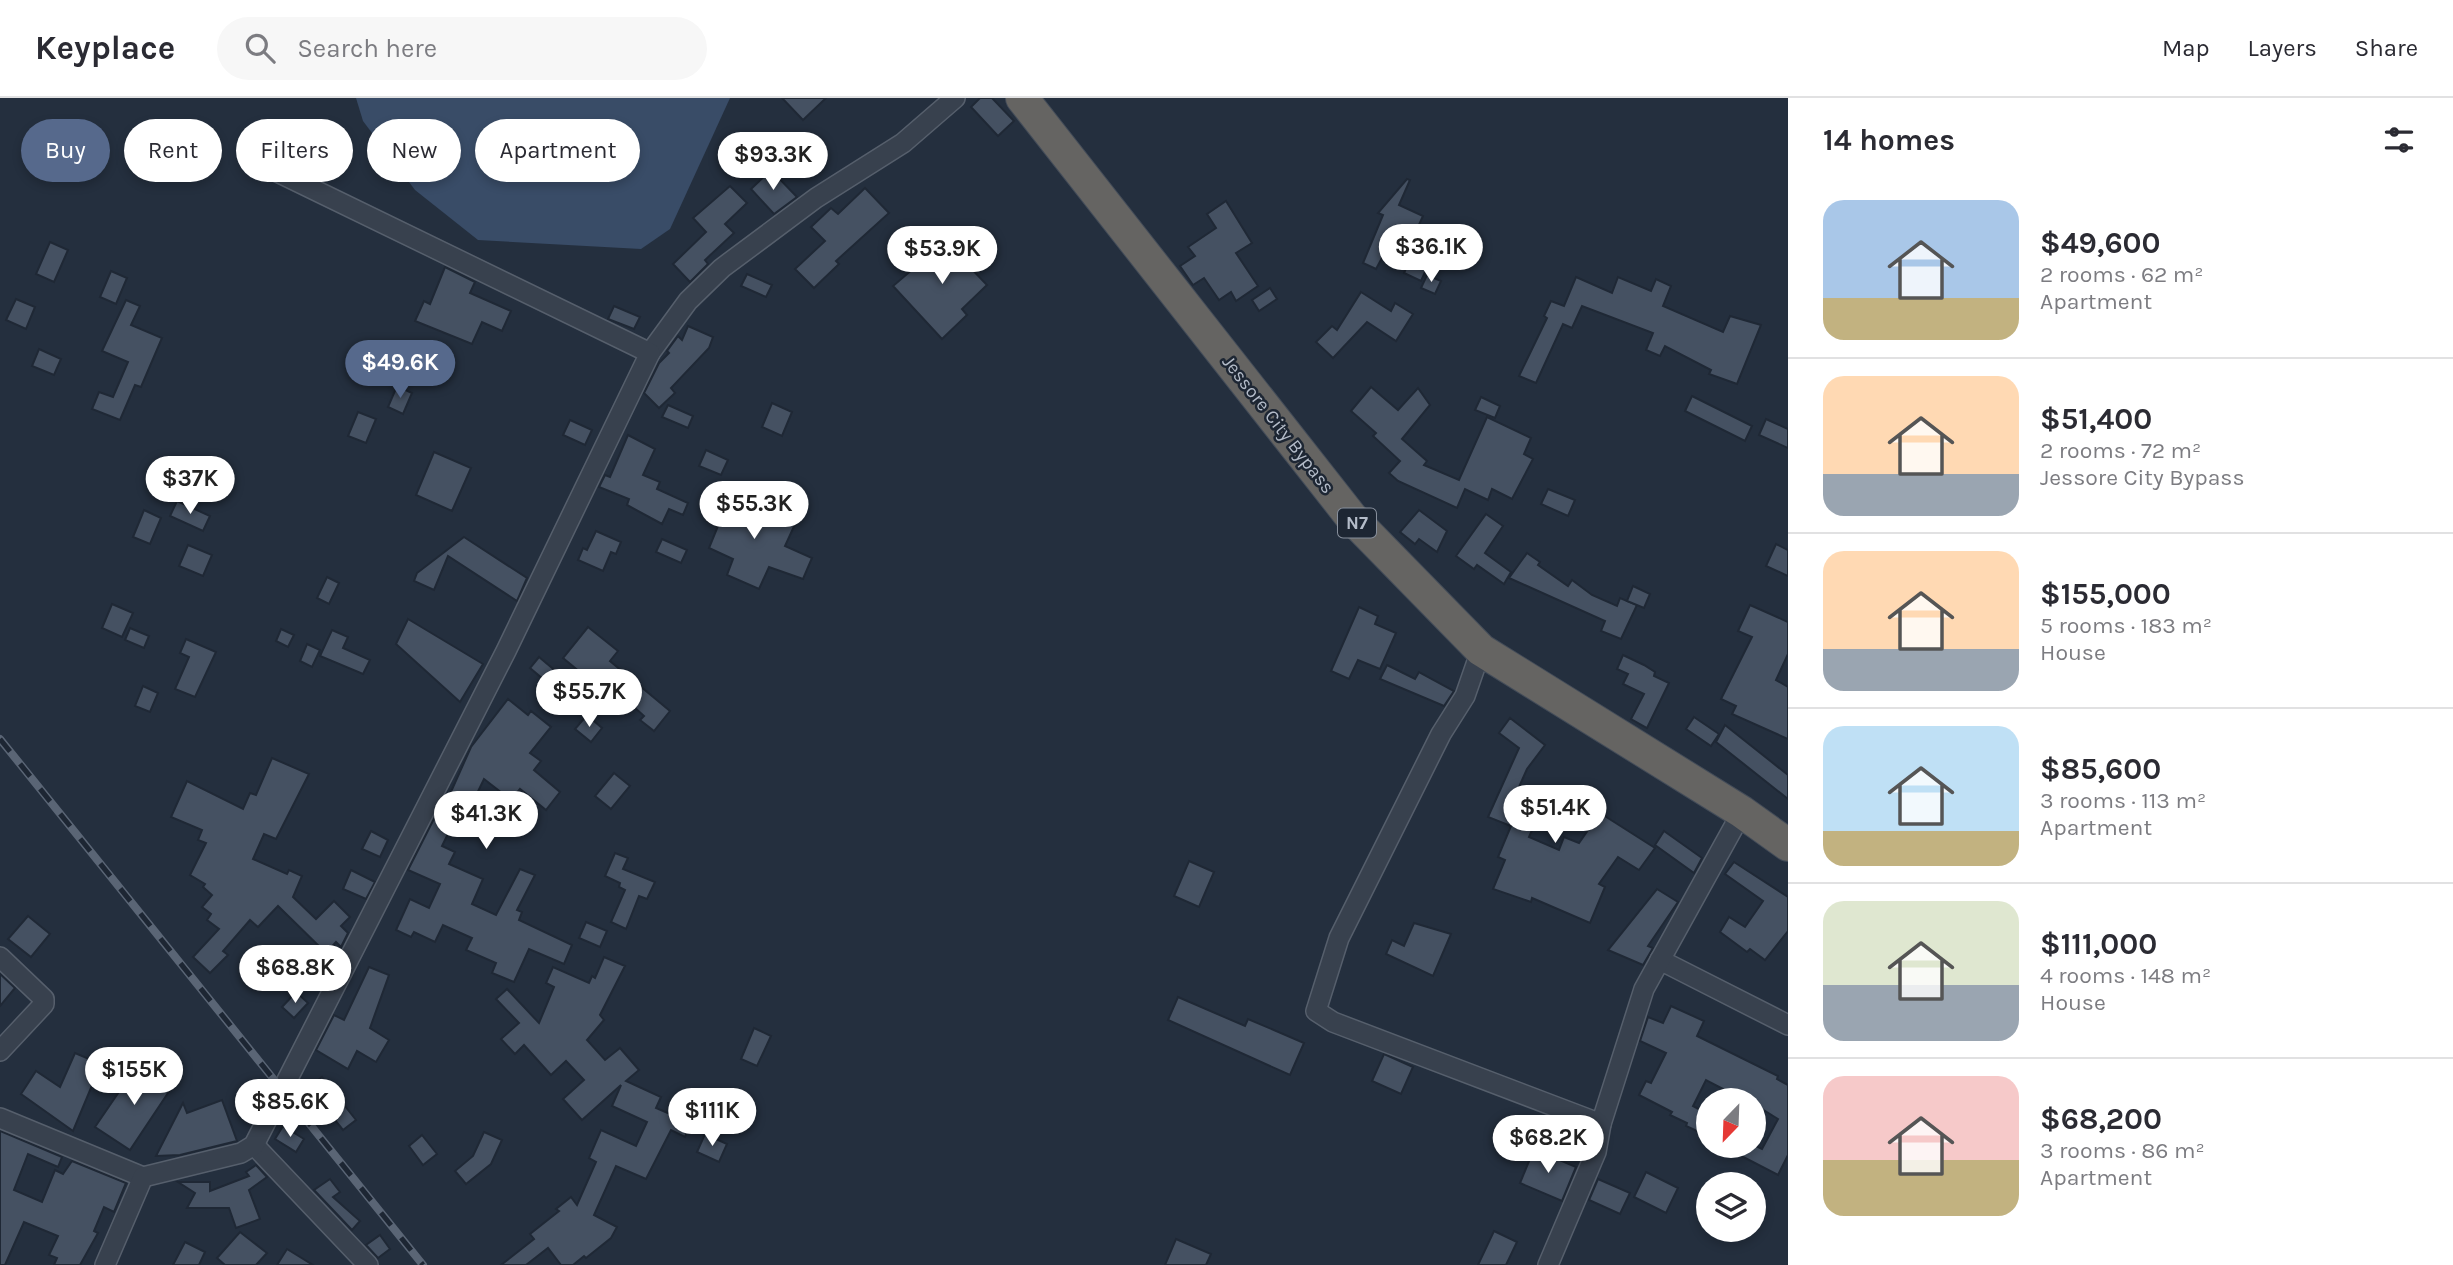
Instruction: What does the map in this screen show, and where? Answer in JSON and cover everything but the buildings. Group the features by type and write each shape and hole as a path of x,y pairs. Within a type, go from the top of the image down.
{"highway":[{"name":"Jessore City Bypass","path":"1022,98 1352,518 1481,650 1742,812 1788,845"}],"street":[{"path":"0,1118 143,1177 229,1156 254,1145 506,651 650,353 688,301 722,268 816,198 903,143 955,98"},
{"path":"298,182 650,353"},
{"path":"1481,650 1465,696 1441,734 1339,938 1316,1011 1333,1022 1601,1124"},
{"path":"1548,1265 1596,1152 1601,1124 1644,989 1742,812"},
{"path":"0,957 44,999 44,1004 0,1051"},
{"path":"1660,960 1788,1026"},
{"path":"254,1145 368,1265"},
{"path":"106,1265 143,1177"}],"water":[{"path":"356,98 730,98 670,229 641,249 478,240 415,190 409,182 461,182 461,119 367,119 367,126"}],"railway":[{"path":"0,739 423,1265"}]}
